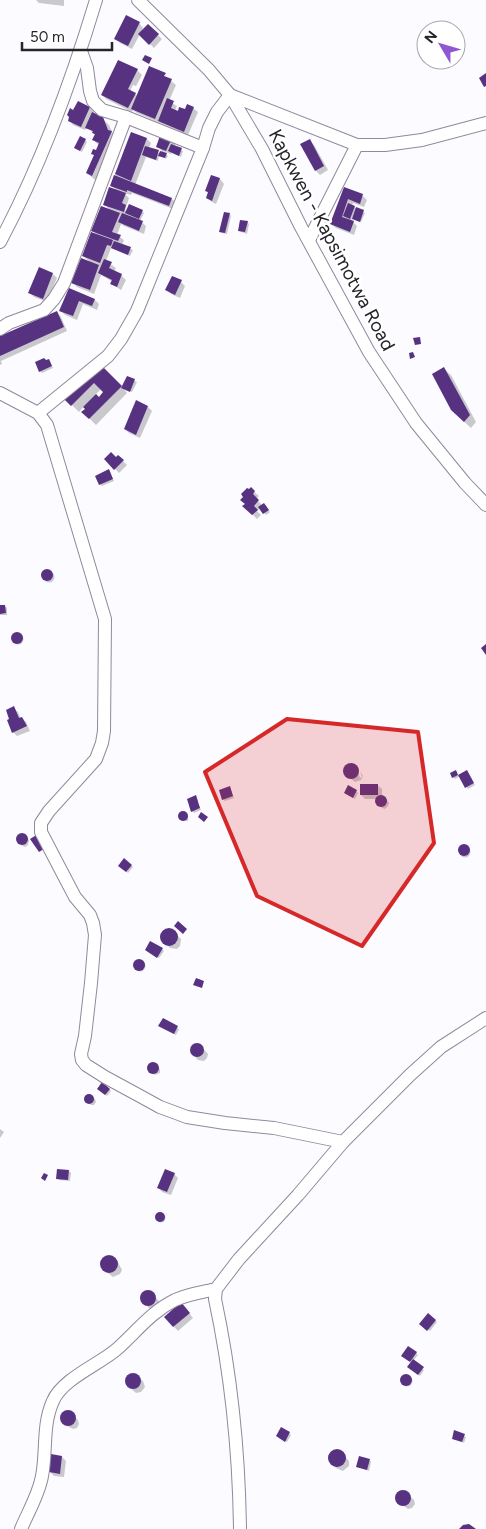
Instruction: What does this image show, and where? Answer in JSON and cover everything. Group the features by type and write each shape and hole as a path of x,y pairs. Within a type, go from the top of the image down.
{"street":[{"path":"0,242 32,177 81,51 96,0"},
{"name":"Kapkwen - Kapsimotwa Road","path":"138,0 209,70 230,95 262,149 369,352 416,423 465,482 486,504"},
{"path":"81,51 87,68 93,102 102,110 126,117 203,148"},
{"path":"38,413 108,356 121,339 140,302 203,148 209,128 217,112 230,95 356,145 385,145 422,140 486,123"},
{"path":"0,329 44,310 54,300 64,283 126,117"},
{"path":"309,240 356,145"},
{"path":"0,393 38,413 47,425 105,619 104,731 102,743 96,758 49,811 41,823 41,832 75,897 90,915 93,923 95,935 85,1036 81,1054 82,1060 86,1066 153,1104 188,1116 225,1123 274,1128 343,1142"},
{"path":"240,1529 240,1495 230,1388 215,1299 216,1290 239,1259 298,1195 343,1142 441,1047 486,1018"},
{"path":"21,1529 42,1477 45,1431 53,1400 60,1391 79,1374 117,1349 148,1318 160,1309 176,1300 216,1290"}],"highlighted area":[{"path":"287,719 418,732 434,843 362,946 257,896 205,772"}],"building":[{"path":"126,15 140,22 128,46 114,39"},
{"path":"148,24 159,34 149,45 138,34"},
{"path":"145,55 152,58 149,64 142,60"},
{"path":"118,60 138,69 128,89 136,93 128,108 101,95"},
{"path":"149,66 166,73 164,76 172,79 155,119 131,109"},
{"path":"486,73 486,86 484,87 479,78"},
{"path":"167,98 174,101 171,108 178,111 179,107 185,109 187,104 194,107 184,132 158,121"},
{"path":"78,101 90,107 81,127 68,121 69,117 67,115 70,108 73,110"},
{"path":"92,112 103,117 108,130 112,131 92,176 86,173 94,155 91,154 93,149 96,150 99,143 92,140 95,134 92,133 93,131 85,128"},
{"path":"131,132 147,138 131,181 115,174"},
{"path":"161,133 172,138 166,151 156,147"},
{"path":"80,136 86,139 80,151 74,148"},
{"path":"310,139 324,166 315,171 300,144"},
{"path":"171,144 182,148 179,156 168,151"},
{"path":"145,146 159,150 156,160 142,155"},
{"path":"160,151 167,153 165,158 158,156"},
{"path":"114,175 172,198 169,206 127,190 127,192 110,186"},
{"path":"211,175 220,178 212,201 206,198 208,192 205,191"},
{"path":"109,187 126,193 122,203 126,205 124,212 103,205"},
{"path":"344,187 363,194 360,204 348,199 342,217 354,221 350,232 330,224"},
{"path":"348,203 355,206 350,219 343,216"},
{"path":"129,204 143,210 139,219 125,213"},
{"path":"101,206 120,213 112,232 121,235 118,241 91,231"},
{"path":"356,207 364,210 360,222 352,219"},
{"path":"224,212 230,213 225,233 219,232"},
{"path":"122,213 143,221 139,231 118,222"},
{"path":"240,220 248,221 245,232 238,231"},
{"path":"91,232 113,240 111,246 107,245 100,263 82,256"},
{"path":"114,241 131,247 128,255 111,248"},
{"path":"81,258 99,265 90,290 71,283"},
{"path":"104,259 112,262 109,268 122,274 117,287 110,284 112,280 98,273"},
{"path":"39,267 53,273 43,299 28,293"},
{"path":"172,276 182,280 175,295 165,290"},
{"path":"69,288 95,299 92,306 79,301 73,316 59,311"},
{"path":"57,311 64,327 0,356 0,336"},
{"path":"420,337 421,344 415,345 413,338"},
{"path":"413,352 415,357 410,359 409,353"},
{"path":"44,358 46,360 49,359 52,366 39,372 35,362"},
{"path":"103,367 122,386 89,419 81,412 85,409 83,407 96,394 99,397 103,392 94,383 71,406 64,399 87,376 90,379"},
{"path":"444,367 470,415 464,422 451,410 432,374"},
{"path":"127,376 135,379 130,392 121,388"},
{"path":"136,400 148,406 136,435 124,429"},
{"path":"111,452 116,457 118,455 124,460 114,470 104,459"},
{"path":"109,469 113,479 99,485 95,476"},
{"path":"251,487 255,491 253,494 259,500 254,506 258,510 252,515 242,506 245,504 240,500 243,497 241,494"},
{"path":"264,503 269,510 263,514 258,507"},
{"path":"47,569 53,575 47,581 41,575"},
{"path":"0,605 5,605 6,613 0,614"},
{"path":"17,632 23,638 17,644 11,638"},
{"path":"486,644 486,655 481,648"},
{"path":"14,706 19,718 22,717 27,726 12,733 7,720 9,719 6,710"},
{"path":"351,763 359,771 351,779 343,771"},
{"path":"456,770 458,775 452,778 450,773"},
{"path":"467,770 474,783 465,788 458,775"},
{"path":"360,784 378,784 378,795 360,795"},
{"path":"348,785 357,790 353,798 344,793"},
{"path":"230,786 233,796 222,800 219,790"},
{"path":"196,795 200,808 191,812 187,799"},
{"path":"379,795 383,795 387,801 383,807 379,807 375,803 375,799"},
{"path":"181,811 185,811 188,816 187,820 181,821 178,818 178,814"},
{"path":"201,812 208,817 204,822 198,817"},
{"path":"20,833 24,833 28,839 24,845 20,845 16,841 16,837"},
{"path":"38,834 47,847 39,852 30,839"},
{"path":"462,844 466,844 470,850 466,856 462,856 458,852 458,848"},
{"path":"124,858 132,865 126,872 118,866"},
{"path":"178,921 187,929 183,934 174,926"},
{"path":"169,928 175,931 178,937 175,943 169,946 163,943 160,937 163,931"},
{"path":"150,941 163,948 157,958 145,950"},
{"path":"139,959 145,965 139,971 133,965"},
{"path":"196,978 204,981 202,988 193,985"},
{"path":"163,1018 178,1026 174,1034 158,1026"},
{"path":"194,1043 200,1043 204,1050 200,1057 194,1057 190,1053 190,1047"},
{"path":"155,1062 158,1063 158,1073 151,1074 148,1073 147,1066 148,1063"},
{"path":"102,1082 110,1089 105,1095 97,1089"},
{"path":"87,1094 91,1094 94,1099 93,1103 87,1104 84,1101 84,1097"},
{"path":"57,1169 69,1170 68,1180 56,1179"},
{"path":"165,1169 175,1173 167,1192 157,1188"},
{"path":"44,1173 48,1175 45,1181 41,1178"},
{"path":"158,1212 162,1212 165,1217 164,1221 158,1222 155,1219 155,1215"},
{"path":"109,1255 115,1258 118,1264 115,1270 109,1273 103,1270 100,1264 103,1258"},
{"path":"148,1290 156,1298 148,1306 140,1298"},
{"path":"181,1302 190,1313 173,1327 164,1317"},
{"path":"428,1313 436,1320 427,1331 419,1324"},
{"path":"408,1346 417,1352 410,1362 401,1356"},
{"path":"413,1359 424,1367 418,1375 407,1367"},
{"path":"130,1373 136,1373 141,1378 139,1387 130,1389 125,1384 125,1378"},
{"path":"404,1374 408,1374 412,1380 408,1386 404,1386 400,1382 400,1378"},
{"path":"68,1410 76,1418 68,1426 60,1418"},
{"path":"281,1427 290,1432 285,1442 276,1436"},
{"path":"454,1430 465,1434 462,1442 452,1439"},
{"path":"337,1449 343,1452 346,1458 343,1464 337,1467 331,1464 328,1458 331,1452"},
{"path":"51,1454 62,1456 60,1474 49,1472"},
{"path":"359,1456 370,1459 367,1470 356,1467"},
{"path":"400,1490 406,1490 411,1495 409,1504 400,1506 395,1501 395,1495"},
{"path":"469,1524 476,1529 459,1529 463,1525"}]}
